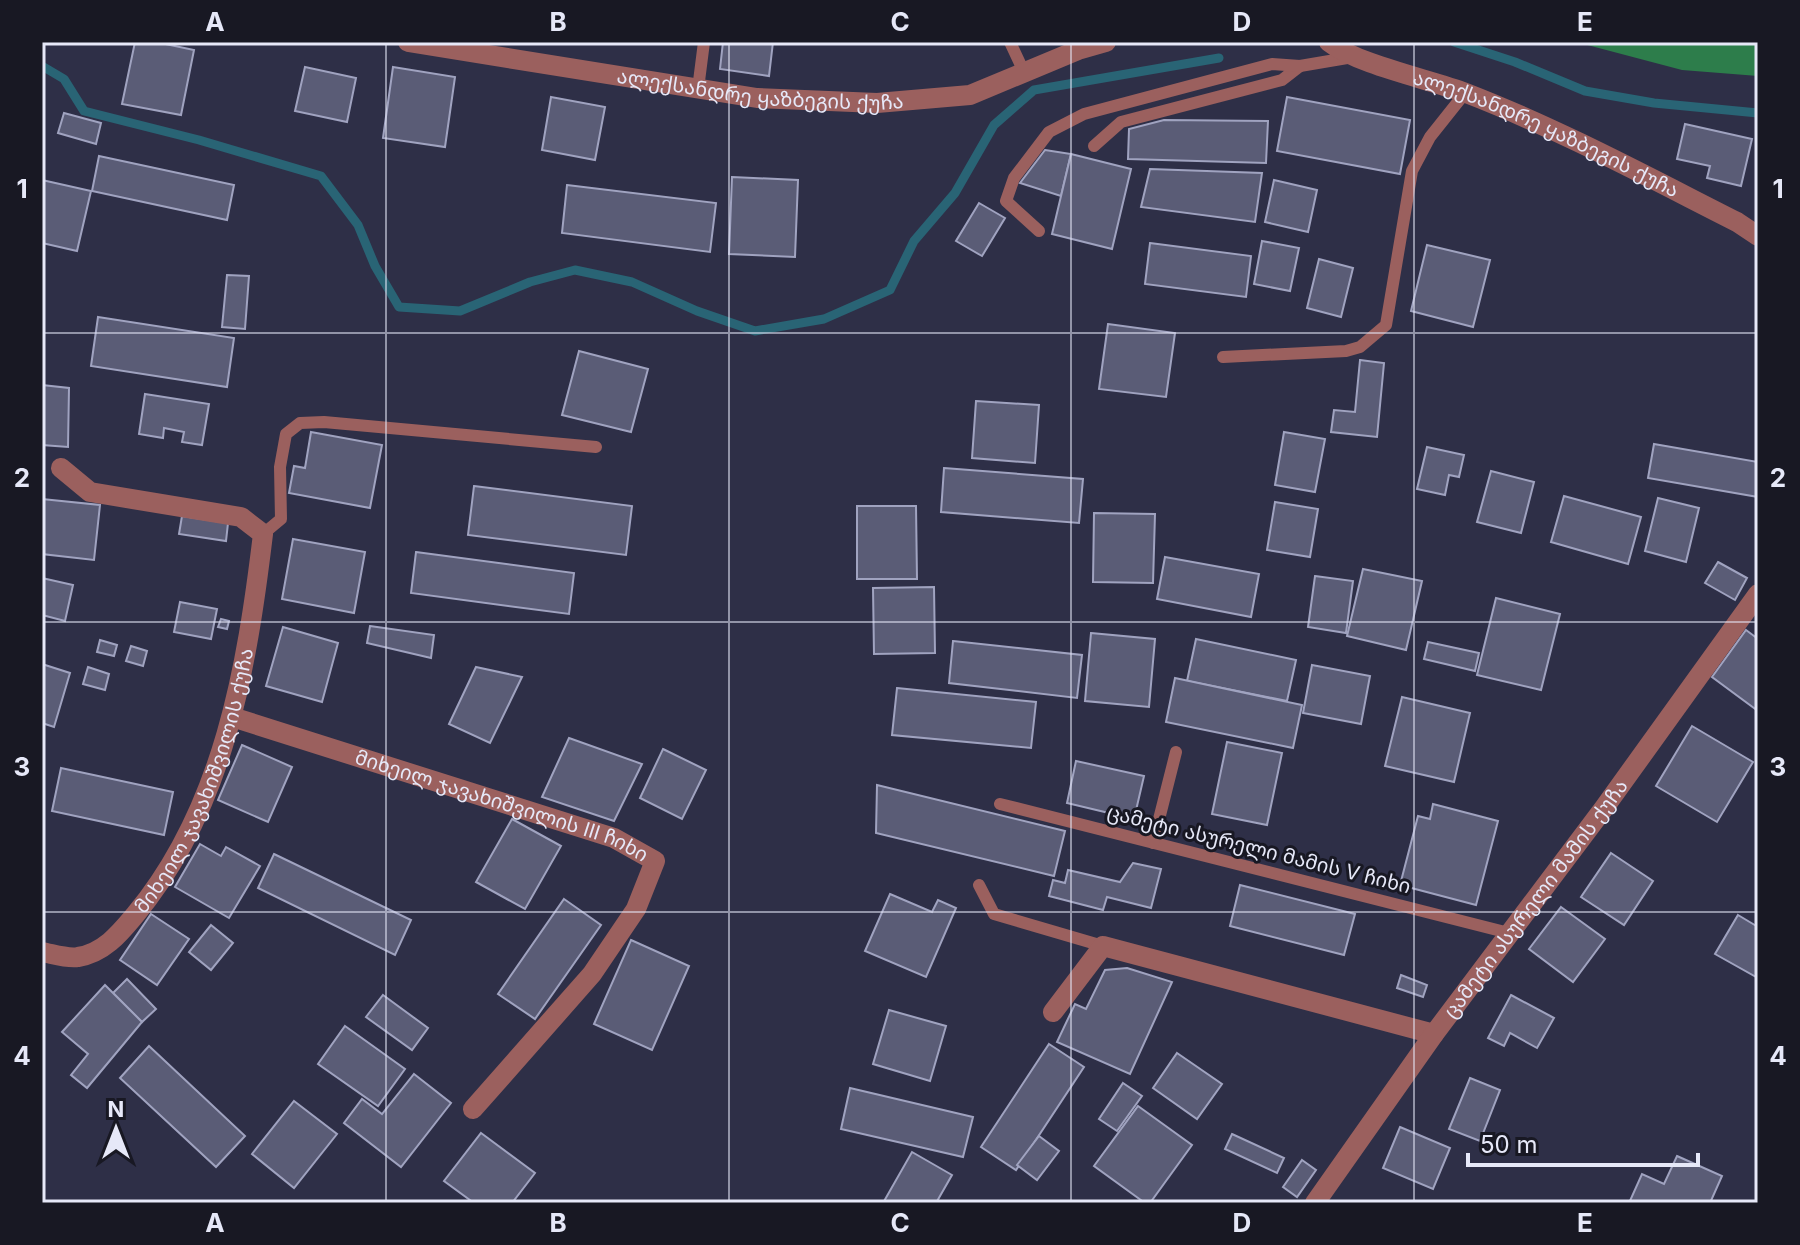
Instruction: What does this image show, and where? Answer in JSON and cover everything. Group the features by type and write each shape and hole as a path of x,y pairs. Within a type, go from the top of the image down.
{"street":[{"name":"ალექსანდრე ყაზბეგის ქუჩა","path":"408,42 757,98 877,103 970,95 1078,50 1106,42"},
{"name":"ალექსანდრე ყაზბეგის ქუჩა","path":"1341,49 1465,93 1574,140 1737,222 1758,236"},
{"path":"61,468 90,492 241,517 263,534"},
{"name":"მიხეილ ჯავახიშვილის ქუჩა","path":"42,952 77,958 112,943 161,883 213,779 232,717 253,613 263,534"},
{"name":"ცამეტი ასურელი მამის ქუჩა","path":"1315,1203 1434,1034 1604,808 1758,594"},
{"name":"მიხეილ ჯავახიშვილის III ჩიხი","path":"232,717 614,838 655,861 636,909 592,974 473,1109"},
{"path":"1053,1012 1103,946 1434,1034"}],"lane":[{"path":"698,89 704,42"},
{"path":"1010,42 1024,72"},
{"path":"1094,146 1121,122 1282,80 1300,66 1341,49"},
{"path":"1039,231 1006,201 1014,178 1049,132 1084,114 1272,64 1300,66"},
{"path":"1223,357 1346,351 1360,347 1386,325 1412,171 1430,137 1465,93"},
{"name":"მიხეილ ჯავახიშვილის ქუჩა","path":"263,534 281,519 280,467 286,434 300,423 324,422 596,447"},
{"path":"1153,843 1176,752"},
{"name":"ცამეტი ასურელი მამის V ჩიხი","path":"1000,804 1509,933"},
{"path":"979,885 994,914 1103,946"}],"green space":[{"path":"1576,42 1758,42 1758,76 1682,70"}],"building":[{"path":"135,42 156,42 194,50 181,115 122,104"},
{"path":"723,42 773,42 769,76 720,69"},
{"path":"305,67 356,78 347,122 295,111"},
{"path":"393,67 455,77 445,147 383,138"},
{"path":"551,97 605,107 595,160 542,150"},
{"path":"1287,97 1410,120 1400,174 1277,151"},
{"path":"64,113 101,123 96,144 58,133"},
{"path":"1164,120 1268,121 1266,163 1128,159 1129,129"},
{"path":"1685,124 1752,139 1741,186 1707,178 1710,166 1677,159"},
{"path":"1045,150 1071,154 1061,196 1020,183"},
{"path":"1071,154 1131,169 1112,249 1052,234"},
{"path":"99,156 234,185 227,220 92,191"},
{"path":"1150,169 1262,173 1255,222 1141,207"},
{"path":"732,177 798,180 795,257 729,254"},
{"path":"42,180 91,191 77,251 42,243"},
{"path":"1274,180 1317,190 1308,232 1265,222"},
{"path":"567,185 716,203 710,252 562,233"},
{"path":"979,203 1005,218 982,256 956,241"},
{"path":"1262,241 1299,248 1290,291 1254,284"},
{"path":"1150,243 1251,256 1246,297 1145,284"},
{"path":"1427,245 1490,260 1473,327 1411,311"},
{"path":"1319,259 1353,268 1341,317 1307,308"},
{"path":"227,275 249,276 245,329 222,327"},
{"path":"98,317 234,338 227,387 91,366"},
{"path":"1108,324 1175,333 1166,397 1099,389"},
{"path":"579,351 648,369 631,432 562,415"},
{"path":"1360,360 1384,363 1377,437 1331,432 1334,410 1355,412"},
{"path":"42,385 69,388 68,447 42,445"},
{"path":"145,394 209,404 202,445 182,442 184,432 164,428 163,438 139,434"},
{"path":"976,401 1039,405 1035,463 972,458"},
{"path":"311,432 382,445 370,508 289,493 294,466 305,468"},
{"path":"1284,432 1325,439 1315,492 1275,485"},
{"path":"1654,444 1758,462 1758,497 1648,478"},
{"path":"1427,447 1464,455 1459,477 1449,475 1445,495 1417,489"},
{"path":"944,468 1083,479 1079,523 941,512"},
{"path":"1491,471 1534,482 1521,533 1477,522"},
{"path":"474,486 632,506 626,555 468,535"},
{"path":"1564,496 1641,517 1628,564 1551,542"},
{"path":"1658,498 1699,508 1686,562 1645,551"},
{"path":"42,499 100,505 94,560 42,554"},
{"path":"1275,502 1318,509 1310,557 1267,550"},
{"path":"857,506 916,506 917,579 857,579"},
{"path":"1094,513 1155,514 1153,583 1093,582"},
{"path":"182,516 228,523 226,541 179,534"},
{"path":"293,539 365,552 354,613 282,599"},
{"path":"416,552 574,573 569,614 411,593"},
{"path":"1165,557 1259,574 1251,617 1157,599"},
{"path":"1718,562 1747,578 1735,600 1705,583"},
{"path":"1363,569 1422,581 1406,650 1347,636"},
{"path":"1315,576 1353,581 1346,633 1308,627"},
{"path":"42,578 73,585 65,621 42,615"},
{"path":"934,587 935,653 874,654 873,588"},
{"path":"1496,598 1560,614 1541,690 1477,675"},
{"path":"180,602 217,609 211,639 174,632"},
{"path":"221,619 229,621 227,629 218,627"},
{"path":"370,626 434,635 431,658 367,643"},
{"path":"283,627 338,643 322,702 266,686"},
{"path":"1746,630 1758,639 1758,711 1712,677"},
{"path":"1091,633 1155,639 1149,707 1085,701"},
{"path":"1196,639 1296,660 1287,701 1187,681"},
{"path":"100,640 117,645 114,656 97,652"},
{"path":"953,641 1082,655 1077,698 949,683"},
{"path":"1428,642 1479,653 1475,671 1424,659"},
{"path":"131,646 147,651 143,666 126,661"},
{"path":"42,664 70,673 54,727 42,723"},
{"path":"1312,665 1370,676 1361,724 1303,713"},
{"path":"88,667 109,674 105,690 83,684"},
{"path":"476,667 522,677 490,743 449,724"},
{"path":"1175,678 1302,705 1293,748 1166,722"},
{"path":"897,688 1036,702 1031,748 892,735"},
{"path":"1402,697 1470,713 1454,782 1385,766"},
{"path":"1692,726 1753,762 1717,822 1656,786"},
{"path":"569,738 642,764 614,821 542,797"},
{"path":"1227,742 1282,753 1267,825 1212,814"},
{"path":"242,745 292,767 268,822 218,800"},
{"path":"663,749 706,770 682,819 640,798"},
{"path":"1076,761 1144,776 1134,819 1067,803"},
{"path":"61,768 173,792 164,835 52,811"},
{"path":"877,785 1065,831 1054,876 876,833"},
{"path":"1433,804 1498,821 1476,905 1400,885 1418,816 1430,819"},
{"path":"512,819 561,846 525,909 476,882"},
{"path":"200,844 221,856 226,847 260,866 229,918 175,887"},
{"path":"1611,853 1653,881 1624,925 1581,897"},
{"path":"274,854 411,920 395,955 258,888"},
{"path":"1133,863 1161,869 1151,908 1107,897 1103,910 1049,896 1053,880 1065,883 1068,870 1120,882"},
{"path":"1240,885 1355,914 1344,955 1230,926"},
{"path":"890,894 932,912 938,900 956,908 926,977 865,951"},
{"path":"564,899 601,925 535,1019 498,994"},
{"path":"1561,907 1605,939 1573,982 1529,949"},
{"path":"151,914 189,939 157,985 120,960"},
{"path":"1738,915 1758,927 1758,978 1715,954"},
{"path":"211,925 233,943 211,970 189,952"},
{"path":"631,940 689,966 652,1050 594,1024"},
{"path":"1127,968 1172,982 1130,1074 1057,1042 1075,1004 1086,1009 1105,970"},
{"path":"1401,975 1427,985 1423,997 1397,988"},
{"path":"127,979 156,1009 142,1022 113,993"},
{"path":"105,985 142,1022 87,1088 71,1075 88,1054 62,1032"},
{"path":"383,995 428,1028 412,1050 366,1017"},
{"path":"1511,995 1554,1018 1537,1048 1510,1033 1504,1046 1488,1038"},
{"path":"889,1010 946,1026 930,1081 873,1064"},
{"path":"345,1026 405,1069 378,1106 318,1064"},
{"path":"1049,1044 1084,1067 1016,1170 981,1147"},
{"path":"149,1046 245,1136 216,1167 120,1078"},
{"path":"1177,1053 1222,1084 1197,1119 1153,1088"},
{"path":"414,1074 451,1103 401,1167 344,1123 362,1099 382,1114"},
{"path":"1470,1078 1500,1090 1480,1141 1449,1129"},
{"path":"1123,1083 1142,1096 1117,1131 1099,1119"},
{"path":"850,1088 973,1117 963,1157 841,1129"},
{"path":"294,1101 337,1134 294,1188 252,1154"},
{"path":"1138,1106 1192,1145 1150,1203 1145,1203 1094,1166"},
{"path":"1400,1127 1450,1148 1433,1189 1383,1168"},
{"path":"481,1133 535,1173 512,1203 474,1203 444,1181"},
{"path":"1232,1134 1284,1158 1277,1173 1225,1149"},
{"path":"1039,1136 1059,1151 1037,1180 1017,1165"},
{"path":"912,1152 952,1175 936,1203 883,1203"},
{"path":"1677,1156 1722,1176 1710,1203 1629,1203 1642,1174 1664,1184"},
{"path":"1302,1160 1316,1170 1297,1197 1283,1187"}],"waterway":[{"path":"1454,42 1515,62 1585,91 1654,103 1758,113"},
{"path":"42,66 64,79 84,111 199,140 321,176 358,225 375,266 399,307 460,311 530,282 575,270 632,282 697,311 755,331 824,319 890,290 914,241 955,193 994,125 1034,90 1219,58"}]}
